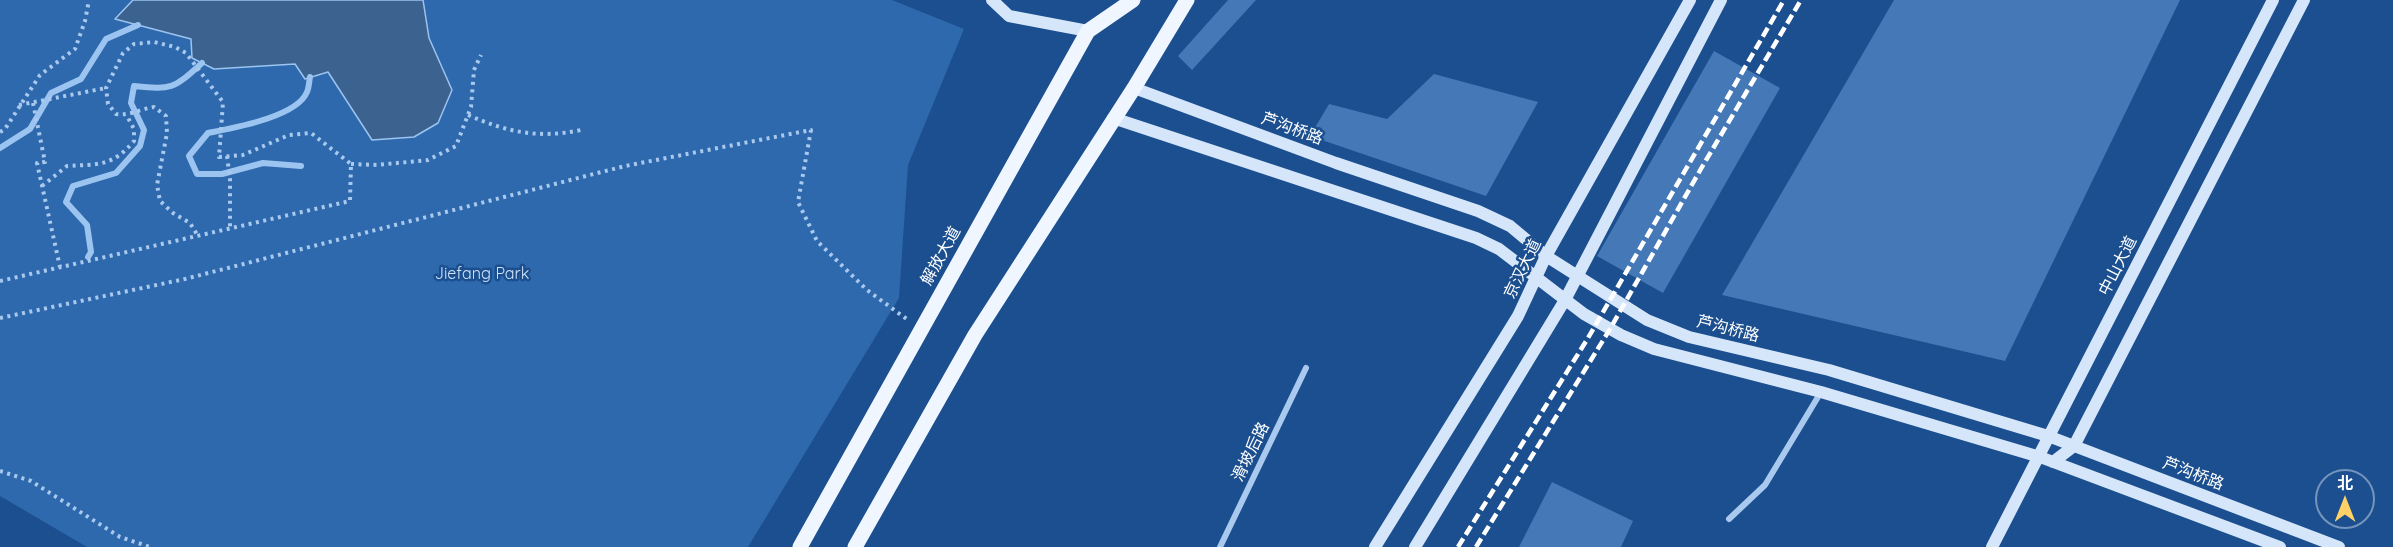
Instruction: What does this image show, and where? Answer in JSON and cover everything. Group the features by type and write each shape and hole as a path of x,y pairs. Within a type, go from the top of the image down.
{"main road":[{"path":"992,0 1009,16 1088,31"},
{"name":"解放大道","path":"800,547 1088,31 1134,0"},
{"path":"855,547 975,335 1134,88 1187,0"},
{"name":"京汉大道","path":"1375,547 1518,316 1546,256 1689,0"},
{"path":"1415,547 1565,300 1721,0"},
{"name":"中山大道","path":"1992,547 2273,0"},
{"path":"2053,462 2074,446 2304,0"},
{"name":"芦沟桥路","path":"1134,88 1336,163 1478,211 1510,226 1546,256 1647,320 1689,337 1829,370 2049,436 2339,547"},
{"path":"1113,118 1476,238 1499,249 1584,314 1654,349 1821,392 2040,457 2280,547"}],"street":[{"name":"滑坡后路","path":"1220,547 1306,368"},
{"path":"1729,519 1764,484 1821,392"}],"path":[{"path":"0,132 5,129 40,75 75,50 85,21 89,0"},
{"path":"198,236 190,223 173,213 160,201 157,185 166,133 166,116 154,107 128,116 116,114 108,104 106,88 123,53 134,44 154,42 175,47 186,53 224,102 219,157 243,155 289,135 311,133 351,164 377,165 428,160 456,146 471,107 474,70 481,55"},
{"path":"19,105 106,88"},
{"path":"33,103 45,162 37,163 60,267"},
{"path":"468,115 490,124 526,133 556,135 580,130"},
{"path":"42,187 67,166 92,166 125,152 134,141 134,129 128,116"},
{"path":"0,318 185,279 625,166 811,130 798,202 817,241 867,290 921,329"},
{"path":"227,156 230,179 230,228"},
{"path":"0,281 350,201 351,164"},
{"path":"0,471 31,481 120,537 150,547"}],"green space":[{"name":"Jiefang Park","path":"0,0 892,0 964,29 908,165 899,298 748,547 87,547 0,496"}],"shaded area":[{"path":"133,0 423,0 429,38 452,90 438,123 414,137 372,140 328,72 305,79 295,64 214,69 192,58 191,39 115,19"}],"building":[{"path":"1228,0 1256,0 1192,70 1178,56"},
{"path":"1894,0 2180,0 2005,361 1722,295"},
{"path":"1714,51 1780,88 1663,293 1597,256"},
{"path":"1434,74 1538,102 1486,196 1310,136 1329,104 1387,119"},
{"path":"1552,482 1633,521 1621,547 1519,547"}],"waterway":[{"path":"0,148 30,129 51,93 81,79 106,39 138,25"},
{"path":"88,257 91,252 87,225 66,202 73,186 116,173 140,146 144,130 131,103 134,86 157,88 172,86 202,63"},
{"path":"301,166 263,163 222,174 197,174 189,156 208,133 263,120 291,108 301,101 307,92 310,77"}],"railway":[{"path":"1458,547 1588,338 1784,0"},
{"path":"1476,547 1610,329 1801,0"}]}
